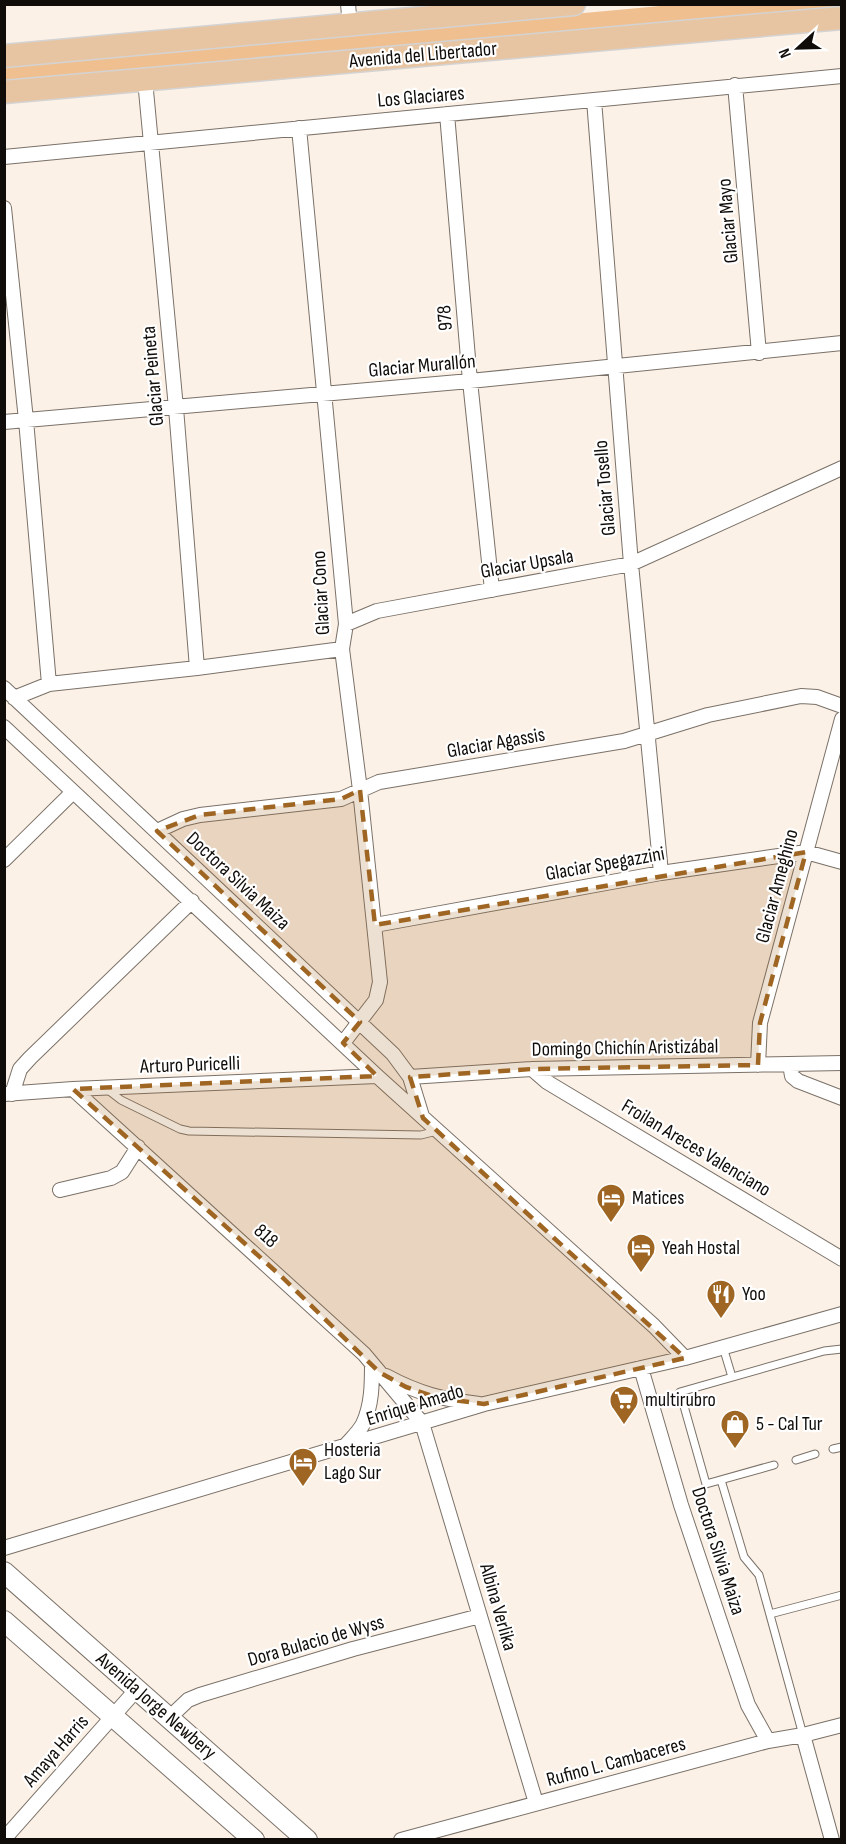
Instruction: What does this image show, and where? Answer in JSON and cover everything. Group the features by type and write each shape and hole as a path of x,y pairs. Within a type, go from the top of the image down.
{"main road":[{"name":"Avenida del Libertador","path":"4,56 349,15 574,4"},
{"name":"Avenida del Libertador","path":"4,92 842,18"}],"street":[{"name":"Los Glaciares","path":"4,158 842,76"},
{"name":"Glaciar Peineta","path":"145,80 176,408 197,668"},
{"name":"Glaciar Mayo","path":"735,85 759,353"},
{"name":"Glaciar Tosello","path":"594,100 631,564 661,873"},
{"name":"978","path":"447,114 470,381 492,590"},
{"name":"Glaciar Cono","path":"299,128 345,624 342,649 360,790 380,982 376,1000 343,1043"},
{"path":"4,208 26,420 49,684"},
{"name":"Glaciar Murallón","path":"4,422 470,381 842,343"},
{"name":"Glaciar Upsala","path":"345,624 377,611 631,564 842,468"},
{"path":"9,693 49,684 342,649"},
{"name":"Doctora Silvia Maiza","path":"9,693 393,1054 410,1077 423,1118"},
{"name":"Glaciar Agassis","path":"157,831 183,819 200,815 341,798 379,782 624,741 708,715 801,696 817,697 842,706"},
{"name":"Glaciar Ameghino","path":"758,1065 760,1023 842,719"},
{"name":"Doctora Silvia Maiza","path":"4,727 437,1131 654,1326 685,1358"},
{"path":"4,860 73,792"},
{"name":"Glaciar Spegazzini","path":"375,925 661,873 806,852 842,862"},
{"path":"8,1094 20,1069 30,1058 192,901"},
{"path":"789,1064 792,1076 798,1081 842,1098"},
{"name":"Domingo Chichín Aristizábal","path":"410,1077 532,1069 842,1064"},
{"name":"Froilan Areces Valenciano","path":"532,1069 547,1082 842,1259"},
{"name":"Arturo Puricelli","path":"8,1094 73,1089 378,1076"},
{"name":"818","path":"73,1089 282,1277 376,1368 422,1423"},
{"path":"60,1190 111,1178 122,1172 138,1147"},
{"name":"Enrique Amado","path":"4,1548 484,1404 685,1358 842,1314"},
{"path":"345,1446 363,1425 376,1368 406,1387 438,1398 484,1404"},
{"name":"Doctora Silvia Maiza","path":"641,1368 681,1505 748,1705 768,1741"},
{"name":"Albina Verlika","path":"422,1423 536,1803"},
{"name":"Avenida Jorge Newbery","path":"4,1572 307,1839"},
{"name":"Dora Bulacio de Wyss","path":"169,1718 188,1700 200,1695 353,1649 480,1616"},
{"name":"Avenida Jorge Newbery","path":"4,1621 254,1839"},
{"name":"Amaya Harris","path":"4,1839 137,1689"},
{"name":"Rufino L. Cambaceres","path":"401,1839 768,1741 803,1736 842,1725"},
{"path":"803,1736 832,1839"}],"lane":[{"path":"105,1088 121,1100 180,1129 189,1131 421,1135 437,1131"},
{"path":"723,1347 732,1377"},
{"path":"774,1465 706,1484 680,1392 824,1351 842,1349"},
{"path":"833,1449 842,1447"},
{"path":"796,1460 815,1454"},
{"path":"721,1480 744,1557 759,1575 803,1736"},
{"path":"770,1614 842,1595"}],"highlighted area":[{"path":"360,790 375,925 806,852 760,1023 758,1065 532,1069 410,1077 423,1118 685,1358 484,1404 438,1398 406,1387 379,1372 282,1277 73,1089 377,1076 343,1043 360,1022 157,831 200,815 341,799"}],"shaded area":[{"path":"671,5 841,5 841,10 5,84 5,66"}],"place":[{"name":"Matices","path":"611,1224"},
{"name":"Yeah Hostal","path":"641,1274"},
{"name":"Yoo","path":"721,1320"},
{"name":"multirubro","path":"624,1426"},
{"name":"5 - Cal Tur","path":"735,1450"},
{"name":"Hosteria Lago Sur","path":"303,1488"}]}
